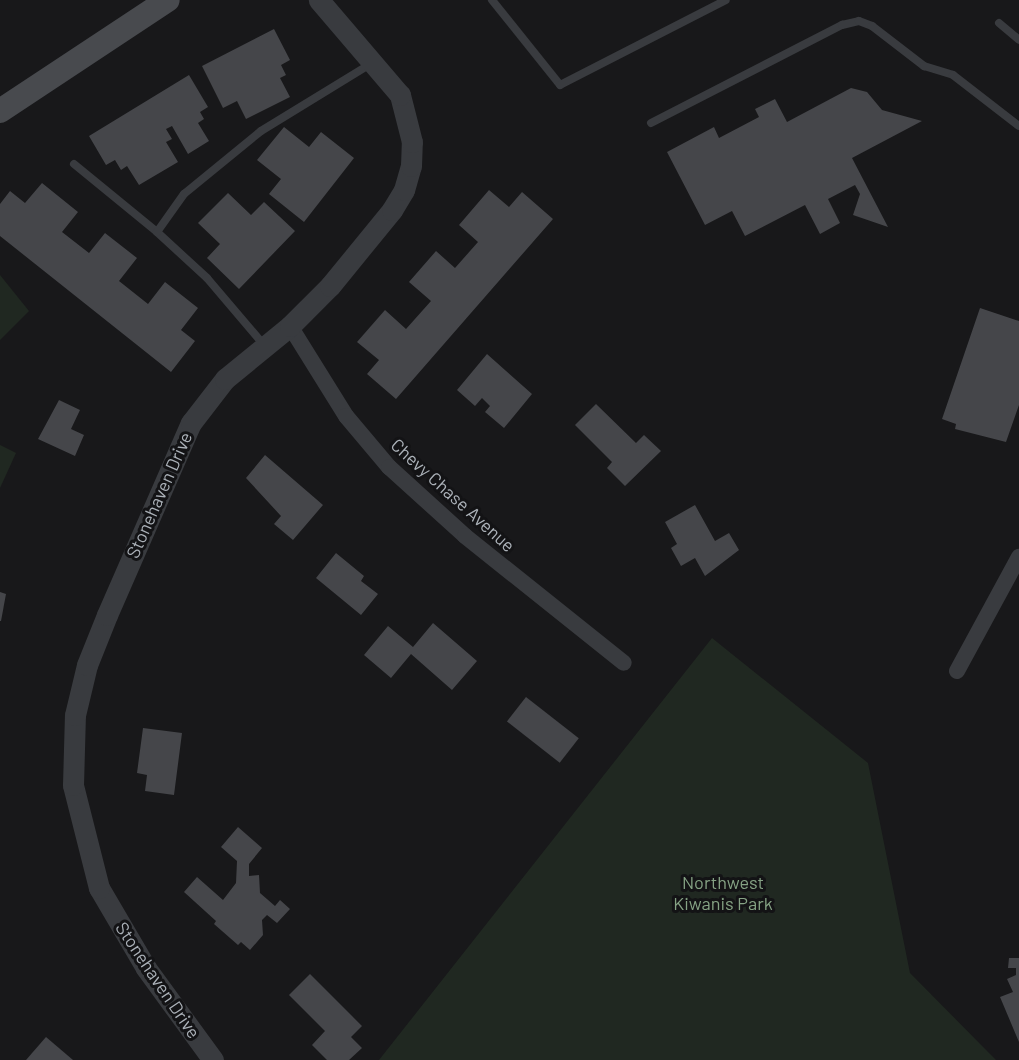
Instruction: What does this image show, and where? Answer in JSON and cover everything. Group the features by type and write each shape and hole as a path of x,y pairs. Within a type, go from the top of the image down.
{"main road":[{"path":"0,111 168,0"}],"street":[{"name":"Stonehaven Drive","path":"213,1060 146,969 99,888 73,785 72,754 75,715 87,664 191,423 212,393 290,326 338,277 392,210 404,190 411,166 408,119 400,95 319,0"},
{"name":"Chevy Chase Avenue","path":"290,326 346,416 389,467 465,536 624,663"},
{"path":"957,671 1019,557"}],"lane":[{"path":"492,0 560,85 726,0"},
{"path":"651,123 842,25 858,21 872,26 924,66 953,75 1019,126"},
{"path":"999,23 1019,40"},
{"path":"157,232 184,194 261,131 372,62"},
{"path":"74,164 157,232 207,278 265,346"}],"green space":[{"path":"0,275 29,311 0,340"},
{"path":"0,445 16,453 0,488"},
{"name":"Northwest Kiwanis Park","path":"712,638 868,763 910,973 996,1060 379,1060"}],"building":[{"path":"274,29 290,60 281,65 286,75 280,78 290,97 246,119 237,101 223,108 202,66"},
{"path":"189,75 208,107 200,112 204,119 198,123 209,141 188,154 172,126 166,129 172,139 166,142 178,162 139,185 127,166 121,170 115,160 106,165 89,136"},
{"path":"851,88 867,92 882,110 922,121 852,158 888,227 853,215 860,194 855,185 828,199 840,223 820,234 805,205 745,236 732,211 705,225 667,152 714,127 719,138 759,117 755,109 775,99 787,122"},
{"path":"284,127 309,147 321,132 354,158 304,222 269,194 281,179 257,160"},
{"path":"42,183 78,212 62,232 89,253 105,233 137,258 119,281 148,304 165,282 198,308 181,330 195,341 171,372 0,236 0,204 10,191 25,203"},
{"path":"489,190 509,207 522,192 553,219 396,399 367,374 379,360 357,342 385,310 406,329 431,301 409,282 436,251 455,268 478,242 459,225"},
{"path":"228,193 251,215 264,202 295,231 239,289 207,258 220,244 198,223"},
{"path":"980,308 1019,321 1019,405 1006,442 955,429 956,424 942,419"},
{"path":"487,354 532,394 504,428 485,412 490,406 482,398 475,406 457,390"},
{"path":"59,400 80,410 71,429 84,435 75,456 38,439"},
{"path":"596,404 636,443 644,435 661,451 625,486 607,468 612,462 575,425"},
{"path":"265,455 323,505 293,540 274,524 281,516 246,478"},
{"path":"695,505 715,541 729,533 739,550 705,576 695,558 681,566 671,548 677,544 665,522"},
{"path":"336,553 364,576 361,581 378,594 361,615 316,578"},
{"path":"0,592 6,594 1,621 0,621"},
{"path":"433,623 477,661 452,690 411,654 391,678 364,655 388,626 413,647"},
{"path":"526,697 579,738 560,763 507,721"},
{"path":"143,728 182,733 174,795 145,791 147,775 137,773"},
{"path":"238,827 262,848 249,864 249,876 259,875 260,893 275,906 280,900 290,909 277,923 267,915 262,920 263,935 250,950 241,942 238,945 214,924 216,921 184,892 197,877 223,900 236,883 237,861 221,847"},
{"path":"1009,958 1019,958 1019,1042 1000,997 1013,992 1007,979 1016,975 1016,968 1008,968"},
{"path":"310,974 362,1026 351,1037 362,1048 349,1060 327,1060 312,1045 325,1031 289,995"},
{"path":"46,1037 73,1060 26,1060"}]}
